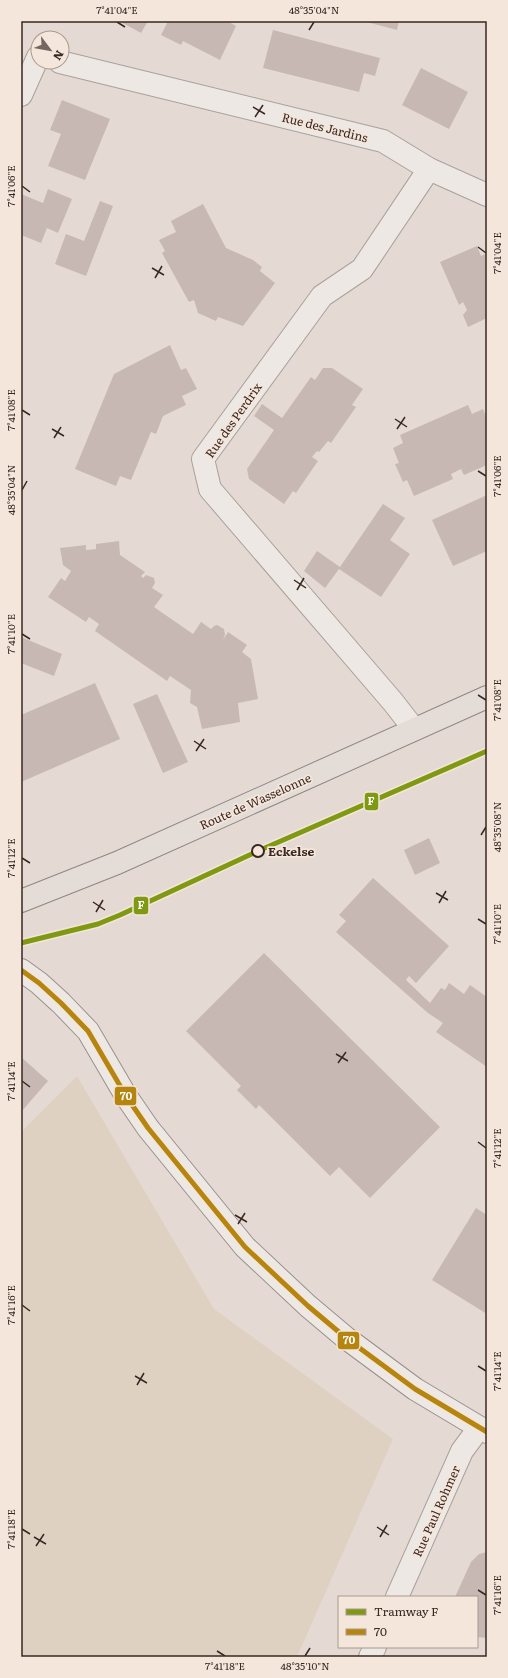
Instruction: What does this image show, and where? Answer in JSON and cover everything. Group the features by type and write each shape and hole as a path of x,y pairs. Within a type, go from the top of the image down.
{"main road":[{"name":"Route de Wasselonne","path":"21,901 117,863 487,697"}],"street":[{"name":"Rue des Jardins","path":"70,64 384,141 429,169 487,195"},
{"path":"21,95 32,70"},
{"name":"Rue des Perdrix","path":"414,729 393,702 210,489 204,459 322,296 362,269 429,169"},
{"path":"21,970 56,998 88,1031 126,1096 148,1128 245,1247 308,1306 346,1338 415,1389 483,1430"},
{"name":"Rue Paul Rohmer","path":"397,1596 462,1451 483,1430"},
{"path":"370,1657 374,1648"}],"shaded area":[{"path":"77,1076 214,1309 393,1439 297,1657 21,1657 21,1132"}],"building":[{"path":"119,21 148,21 141,33"},
{"path":"168,21 193,21 196,23 197,21 230,21 229,22 236,26 220,60 183,41 181,45 161,35"},
{"path":"363,21 399,21 397,30"},
{"path":"273,30 380,58 375,76 364,73 359,92 263,68"},
{"path":"421,68 468,92 449,129 402,105"},
{"path":"62,100 110,119 85,180 48,166 61,134 50,130"},
{"path":"48,189 72,199 58,233 47,228 41,243 21,235 21,194 43,203"},
{"path":"100,201 113,206 86,276 55,264 66,234 84,241"},
{"path":"203,204 226,248 253,260 262,267 260,271 275,283 243,326 218,317 216,321 198,313 194,300 189,302 162,253 165,251 159,240 176,232 171,221"},
{"path":"477,246 481,256 487,253 487,318 468,327 463,315 467,310 463,302 459,305 440,262"},
{"path":"170,345 181,370 186,368 197,389 182,396 186,405 163,416 156,434 151,432 131,480 120,476 116,486 75,469 114,374"},
{"path":"323,368 332,368 363,389 352,405 356,407 331,443 328,441 319,452 317,451 312,457 318,461 296,493 293,491 284,504 249,479 247,469 274,430 254,416 262,404 282,418 311,377 315,380"},
{"path":"468,405 472,414 483,409 487,419 487,465 464,475 461,469 451,474 453,479 414,496 407,480 403,482 395,464 399,463 393,448 403,443 400,435"},
{"path":"487,495 487,551 453,566 432,520"},
{"path":"383,504 405,518 390,540 410,554 381,597 339,569 325,588 304,571 317,551 340,567"},
{"path":"119,541 120,555 145,572 141,576 143,578 146,575 154,578 155,583 152,588 163,595 154,607 193,634 201,622 211,629 217,625 224,629 225,635 223,640 228,632 247,645 242,652 251,659 258,699 238,703 240,722 202,729 197,707 190,703 191,690 170,676 167,681 95,631 99,624 89,617 86,622 48,597 61,578 65,581 71,571 63,565 60,548 86,545 86,550 96,549 96,544"},
{"path":"21,637 62,654 54,676 21,663"},
{"path":"95,683 120,739 21,782 21,715"},
{"path":"157,694 188,762 163,773 133,704"},
{"path":"429,838 440,863 415,875 404,850"},
{"path":"373,878 449,946 416,983 409,976 406,980 430,1003 441,988 445,990 449,983 464,994 470,985 487,997 487,1067 436,1032 443,1023 428,1013 336,932 346,921 339,915"},
{"path":"264,953 440,1127 370,1198 339,1167 330,1176 259,1105 256,1109 237,1090 241,1086 186,1031"},
{"path":"21,1057 48,1081 21,1112"},
{"path":"476,1208 487,1215 487,1314 432,1280"},
{"path":"487,1552 487,1638 478,1637 478,1596 455,1596 471,1562 479,1554"}],"tram line":[{"name":"F","path":"21,943 98,924 120,915 258,851 487,751"}],"transit line":[{"name":"70","path":"21,970 39,983 61,1003 88,1031 126,1096 148,1128 245,1247 308,1306 346,1338 415,1389 487,1432"}],"place":[{"name":"Eckelse","path":"258,851"}]}
